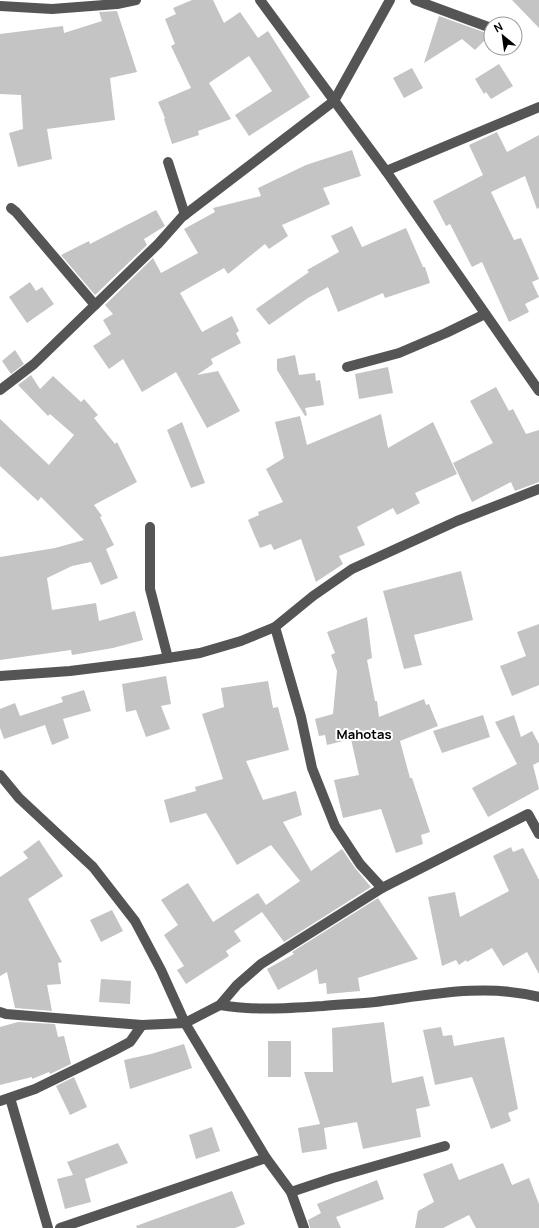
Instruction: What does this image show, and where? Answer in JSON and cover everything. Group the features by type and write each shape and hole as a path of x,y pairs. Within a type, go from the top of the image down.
{"street":[{"path":"0,6 52,8 117,4 136,0"},
{"path":"260,0 386,171 539,391"},
{"path":"0,390 34,364 186,215 334,101 390,0"},
{"path":"415,0 483,25"},
{"path":"386,171 539,107"},
{"path":"168,162 186,215"},
{"path":"11,208 95,305"},
{"path":"347,367 399,352 446,333 485,314"},
{"path":"0,676 70,671 168,658 200,653 234,643 275,626 313,596 352,569 457,521 539,489"},
{"path":"150,527 150,589 168,658"},
{"path":"275,626 312,768 335,826 360,864 382,888"},
{"path":"0,775 19,798 93,867 135,921 162,970 185,1023 266,1158 291,1192 304,1228"},
{"path":"0,1012 6,1014 142,1025 185,1023 220,1005 237,985 261,964 382,888 528,814 539,834"},
{"path":"220,1005 242,1009 274,1010 374,1002 442,992 501,991 539,997"},
{"path":"0,1100 35,1089 130,1042 142,1025"},
{"path":"10,1098 48,1228"},
{"path":"291,1192 333,1178 445,1146"},
{"path":"60,1228 266,1158"}],"building":[{"path":"192,0 213,0 224,23 240,12 258,38 268,31 310,97 249,136 235,115 272,91 249,56 209,83 231,119 198,131 199,135 172,144 164,119 165,118 158,102 191,88 171,46 175,44 165,19 176,14 173,8"},
{"path":"512,0 539,0 539,28"},
{"path":"117,11 137,72 110,78 115,120 47,129 52,159 18,167 9,133 23,129 21,95 0,94 0,34 63,26 64,33 102,21 99,12"},
{"path":"439,16 483,32 483,42 475,50 462,39 424,63"},
{"path":"499,64 513,86 491,99 486,92 484,94 475,79"},
{"path":"412,68 423,88 404,98 393,78"},
{"path":"497,132 507,152 539,135 539,208 537,209 525,176 491,192 514,240 521,238 539,279 532,282 539,297 525,304 529,312 509,322 482,262 472,267 450,224 446,226 433,201 483,175 469,145"},
{"path":"352,150 361,176 323,188 330,204 282,225 288,236 269,249 265,244 228,274 224,268 180,293 202,332 232,316 239,331 236,333 241,343 211,359 213,364 197,375 218,371 240,411 207,428 176,372 142,392 123,359 109,369 93,346 111,334 103,320 113,314 105,305 153,258 161,273 198,253 184,229 215,212 213,208 261,196 258,188 306,165"},
{"path":"156,210 165,226 144,239 147,245 95,295 61,255 89,241 90,244"},
{"path":"352,226 362,247 406,228 423,267 425,267 430,283 385,298 383,293 338,312 328,287 308,298 269,325 256,309 309,272 307,270 339,252 331,236"},
{"path":"30,282 36,291 42,287 54,304 27,323 9,297"},
{"path":"15,350 24,364 11,374 2,361"},
{"path":"295,355 299,375 315,373 316,381 320,380 324,405 305,408 307,415 305,416 277,370 277,359"},
{"path":"388,367 393,393 359,399 355,374"},
{"path":"31,375 40,389 53,376 81,402 84,399 98,415 94,418 115,444 117,442 137,482 94,505 102,516 100,517 114,545 106,549 118,578 101,585 91,562 72,566 47,578 52,610 96,603 99,621 135,611 143,640 113,648 72,655 71,650 0,660 0,557 55,548 84,540 41,497 38,501 0,466 0,419 49,465 74,435 50,414 48,416 18,385"},
{"path":"496,387 509,411 513,409 526,434 539,430 539,482 515,491 511,482 472,502 453,463 493,443 470,401"},
{"path":"381,414 388,448 433,422 457,474 415,493 420,503 397,515 393,508 357,527 365,545 339,556 343,564 316,582 301,539 274,550 271,544 260,548 248,520 259,515 258,512 283,502 266,469 284,458 275,422 300,416 307,445"},
{"path":"182,422 205,483 191,488 167,430"},
{"path":"461,571 473,620 414,635 422,665 404,669 383,591"},
{"path":"367,617 372,658 367,660 375,701 377,701 379,717 424,699 426,705 429,704 438,726 400,741 410,778 412,778 430,832 421,835 423,844 396,853 381,809 343,818 334,780 359,775 351,739 327,745 325,735 319,736 315,719 333,714 337,671 331,655 335,653 327,632"},
{"path":"539,624 539,685 512,696 500,666 526,656 517,632"},
{"path":"166,676 171,704 161,706 170,729 146,737 136,710 126,712 122,684"},
{"path":"268,681 273,708 278,707 289,750 246,761 263,800 296,791 302,815 283,822 311,871 342,849 371,887 284,942 262,912 234,931 241,941 226,951 229,956 186,984 177,970 184,966 164,935 178,925 161,900 188,883 213,922 258,893 266,905 300,881 271,845 237,865 206,813 170,823 164,800 196,791 195,787 223,779 202,714 224,707 221,688"},
{"path":"84,690 91,711 63,719 69,738 52,745 45,725 4,739 0,728 0,709 15,703 20,716 63,702 61,697"},
{"path":"483,715 490,737 442,753 433,731"},
{"path":"514,715 521,737 532,731 539,744 539,762 533,765 539,789 488,817 472,788 517,764 495,722"},
{"path":"39,840 63,876 28,899 62,962 58,963 61,984 47,985 52,1011 15,1008 7,972 0,976 0,877 28,858 23,852"},
{"path":"511,847 513,852 523,848 539,880 539,974 527,952 503,966 492,948 467,962 466,960 459,965 456,960 442,966 428,897 455,892 460,917 509,891 493,856"},
{"path":"378,898 418,959 358,978 360,991 327,994 326,983 319,984 317,969 278,990 267,969 294,954 292,952"},
{"path":"112,910 123,931 101,942 90,920"},
{"path":"101,979 131,981 130,1004 99,1002"},
{"path":"18,1022 55,1024 58,1037 64,1036 71,1064 50,1074 49,1072 32,1079 32,1077 0,1085 0,1027"},
{"path":"384,1022 392,1083 423,1076 430,1106 416,1109 421,1137 363,1149 357,1122 324,1128 327,1149 302,1153 298,1128 320,1124 304,1072 333,1072 332,1028"},
{"path":"441,1027 443,1036 452,1035 454,1046 504,1037 518,1109 508,1113 511,1121 491,1129 472,1077 435,1085 423,1030"},
{"path":"268,1041 291,1041 291,1077 268,1077"},
{"path":"184,1044 192,1068 130,1089 124,1060"},
{"path":"74,1077 87,1107 70,1115 56,1086"},
{"path":"212,1127 220,1151 196,1159 189,1135"},
{"path":"118,1143 128,1163 85,1179 91,1202 65,1209 57,1179 73,1175 67,1162"},
{"path":"452,1163 459,1180 503,1163 512,1185 529,1178 539,1204 539,1228 476,1228 469,1215 443,1228 415,1228 418,1211 434,1202 423,1174"},
{"path":"377,1180 384,1199 336,1217 341,1228 310,1228 308,1220 321,1213 317,1204"},
{"path":"232,1191 245,1224 235,1228 137,1228 136,1226"}],"district":[{"name":"Mahotas","path":"364,734"}]}
